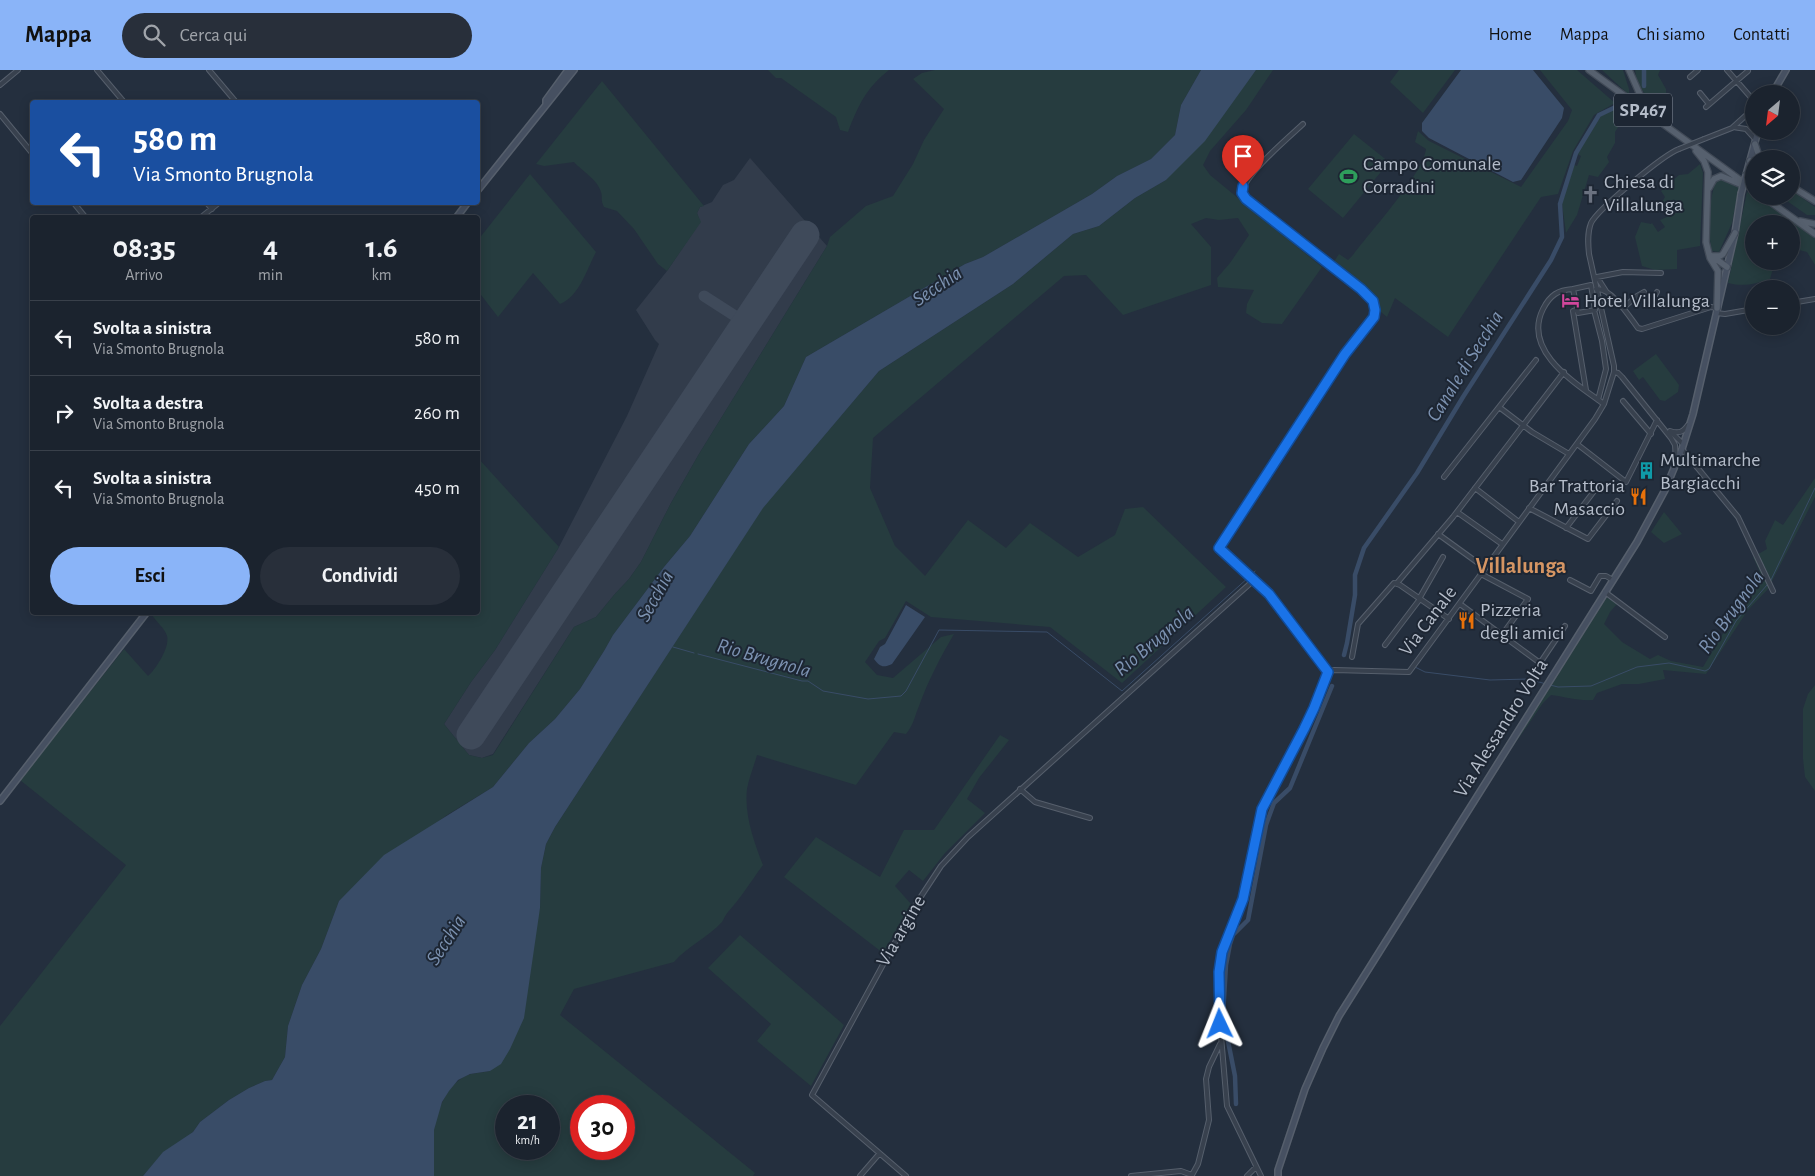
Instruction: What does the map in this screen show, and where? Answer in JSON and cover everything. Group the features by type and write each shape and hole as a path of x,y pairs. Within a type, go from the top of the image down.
{"main road":[{"path":"546,105 546,100 568,70"},
{"path":"480,188 574,70"},
{"name":"SP467","path":"1589,70 1679,136"},
{"path":"1597,70 1608,84"},
{"path":"1776,85 1786,70"},
{"path":"1631,71 1641,97 1647,105 1704,161 1708,172 1706,236 1707,250 1718,271 1717,311"},
{"path":"1679,136 1745,184"},
{"path":"1755,142 1757,150"},
{"path":"1754,150 1755,142"},
{"path":"1709,188 1714,179 1722,176 1745,186"},
{"name":"Via Alessandro Volta","path":"1278,1170 1305,1089 1339,1016 1549,679 1613,580 1664,494 1683,447 1693,414 1735,233 1745,180"},
{"path":"1800,192 1815,202"},
{"path":"1775,205 1789,215"},
{"path":"1800,221 1815,224"},
{"path":"1800,223 1815,234"},
{"path":"1712,259 1723,254 1735,233"},
{"path":"1712,259 1727,267"},
{"path":"0,801 145,615"},
{"path":"1272,1176 1278,1170"},
{"path":"1278,1170 1278,1176"}],"street":[{"path":"0,85 18,70"},
{"path":"97,70 122,100"},
{"path":"210,70 234,100"},
{"path":"1690,78 1698,70"},
{"path":"1727,70 1745,91"},
{"path":"1700,93 1708,106 1748,71"},
{"path":"0,114 30,151"},
{"path":"1598,400 1606,369 1588,241 1590,225 1609,202 1664,157 1733,127 1745,116"},
{"path":"1742,119 1744,128"},
{"path":"1260,1176 1227,1106 1219,1005 1220,962 1225,942 1243,899 1262,809 1304,729 1328,672 1275,600 1219,548 1345,354 1375,314 1375,306 1369,296 1251,204 1242,193 1243,186 1252,174 1303,124"},
{"path":"1733,127 1744,128 1755,142"},
{"path":"75,205 84,215"},
{"path":"209,205 212,209"},
{"path":"204,215 217,205"},
{"path":"1661,273 1623,272 1596,277 1638,328 1642,329 1711,307 1725,314 1745,311"},
{"path":"1604,404 1552,361 1542,345 1538,324 1540,315 1552,295 1563,290 1594,286 1606,291"},
{"path":"1573,289 1577,310"},
{"path":"1623,308 1644,292 1647,298 1654,297 1657,292"},
{"path":"1800,302 1815,299"},
{"path":"1577,310 1578,313 1596,306"},
{"name":"Via Canale","path":"1328,672 1334,670 1409,672 1460,604 1604,404 1614,372 1608,338 1596,306"},
{"path":"1577,310 1573,311 1586,390"},
{"path":"1444,477 1536,360"},
{"path":"1352,658 1358,624 1392,585 1398,584 1457,512 1564,372"},
{"path":"1614,372 1622,377 1665,428 1675,445 1676,464"},
{"path":"1623,401 1650,434"},
{"path":"1499,407 1523,425 1569,454"},
{"path":"1665,428 1679,433 1684,431 1693,414"},
{"path":"1576,444 1626,482 1658,420"},
{"path":"1670,431 1738,517 1772,591"},
{"path":"1671,438 1683,447"},
{"path":"1566,528 1598,486"},
{"path":"1475,488 1519,522"},
{"path":"1657,490 1664,494"},
{"path":"1529,508 1588,539 1617,500"},
{"path":"1457,512 1502,544"},
{"path":"1438,534 1485,568"},
{"path":"1385,645 1419,599 1443,558"},
{"path":"1481,574 1528,599 1502,635"},
{"path":"1570,580 1591,591 1600,576 1606,576 1613,580"},
{"name":"Via argine","path":"879,1154 812,1095 916,904 941,866 968,837 1251,577"},
{"path":"1398,584 1449,619"},
{"path":"1605,592 1665,637"},
{"path":"1460,604 1540,663 1565,626"},
{"path":"1020,789 1036,802 1090,818"},
{"path":"1131,1176 1181,1171 1192,1175 1198,1164 1209,1120 1206,1079 1209,1067 1221,1042"},
{"path":"860,1176 879,1154 906,1176"},
{"path":"1247,1176 1256,1167"}],"shaded area":[{"path":"750,158 827,246 699,454 641,562 596,617 574,627 493,754 482,758 469,755 444,724 471,682 495,650 559,547 627,416 659,344 636,310 667,271 700,222 697,213 700,207 712,202 723,185 734,180"}],"green space":[{"path":"768,70 889,70 874,84 864,98 848,132 840,130 836,117 781,78 776,78"},
{"path":"935,70 1201,70 1181,105 1175,135 1151,159 1117,176 1092,194 983,257 965,264 806,357 784,406 749,444 690,536 613,635 580,689 555,719 529,743 493,787 447,815 360,881 339,901 321,949 302,985 288,1026 285,1057 272,1080 249,1088 229,1100 200,1122 193,1132 163,1153 143,1176 0,1176 0,1026 126,865 20,780 124,649 148,676 155,668 162,658 167,636 152,615 480,615 480,460 559,547 495,650 471,682 444,724 469,755 482,758 493,755 574,627 596,617 641,562 699,454 827,246 830,237 866,206 893,196 913,164 924,140 944,109 913,79 922,73"},
{"path":"1256,70 1273,70 1246,110 1210,151 1203,165 1210,175 1322,267 1282,324 1262,323 1246,313 1247,304 1254,290 1218,287 1217,278 1249,235 1238,218 1219,220 1206,218 1191,224 1211,247 1211,285 1123,315 1086,275 1064,276 873,438 870,488 895,546 925,576 968,520 1006,548 1030,523 1078,557 1115,535 1125,509 1143,507 1226,587 1122,683 1050,627 931,617 906,601 885,638 879,641 865,662 877,675 893,678 941,637 954,634 931,678 906,734 894,732 856,785 757,755 746,798 748,818 763,865 722,922 674,962 574,989 560,1015 755,1173 753,1176 434,1176 433,1135 438,1113 445,1096 463,1078 471,1074 490,1071 540,908 541,868 546,844 555,827 763,507 879,371 1013,284 1073,234 1099,226 1135,198 1166,180"},
{"path":"1399,70 1455,70 1423,113 1390,82"},
{"path":"1540,70 1577,70 1615,103 1594,115 1573,151 1558,194 1541,197 1448,337 1395,298 1387,317 1329,269 1339,254 1348,260 1353,255 1395,203 1416,173 1426,149 1415,142 1418,131 1429,141 1521,187 1568,121 1572,110"},
{"path":"1602,70 1623,70 1629,95"},
{"path":"1635,70 1660,70 1658,75 1666,89 1666,98 1656,106 1642,90"},
{"path":"602,81 704,206 700,207 697,213 701,222 667,271 658,264 634,229 617,211 604,207 597,184 574,162 544,166 536,164"},
{"path":"1623,105 1629,110 1615,132 1615,143 1607,157 1609,162 1598,177 1589,175 1577,215 1566,233 1562,204 1574,165 1577,166 1581,156 1577,154 1601,116"},
{"name":"Campo Comunale Corradini","path":"1354,134 1389,162 1343,218 1308,189"},
{"path":"1700,164 1703,173 1700,246 1677,250 1677,269 1655,270 1642,266 1635,237 1641,222 1652,223 1658,232 1665,227 1660,220 1667,217 1660,205 1665,197 1661,191 1679,175 1688,174"},
{"path":"530,174 596,252 582,282 567,300 560,304 533,273 498,317 480,294 480,237"},
{"path":"1722,179 1739,187 1732,223 1719,252 1712,251 1710,243 1710,216 1716,181"},
{"path":"1800,196 1815,207 1815,215 1807,215 1793,205 1800,205"},
{"path":"1745,202 1745,205 1768,205 1784,215 1745,215 1745,270 1772,270 1770,279 1745,280 1745,284 1739,285 1728,283"},
{"path":"1800,226 1815,238 1815,265 1807,252 1800,250"},
{"path":"1656,354 1679,385 1678,392 1665,401 1660,400 1643,377 1639,380 1633,371"},
{"path":"1815,478 1815,497 1768,589 1748,610 1706,674 1663,670 1665,679 1639,684 1622,684 1597,693 1593,700 1551,695 1543,703 1510,751 1607,597 1617,604 1610,612 1604,624 1622,642 1650,659 1658,655 1671,661 1703,667 1734,615 1763,579 1753,557 1767,549 1765,541 1775,520 1783,525"},
{"path":"1664,512 1682,534 1664,543 1651,532"},
{"path":"1815,685 1815,791 1805,777 1803,709 1808,694"},
{"path":"1000,735 1009,740 979,778 967,799 985,813 945,853 923,881 909,870 895,886 911,904 883,953 784,877 816,837 880,877 904,830 934,830"},
{"path":"740,935 844,1025 811,1086 757,1041 771,1024 708,968"}],"water":[{"name":"Secchia","path":"1201,70 1256,70 1205,141 1166,180 1135,198 1099,226 1073,234 1013,284 879,371 763,508 555,827 546,844 541,868 540,908 524,1018 501,1064 490,1071 470,1074 458,1080 442,1102 434,1130 434,1176 143,1176 163,1152 193,1132 200,1122 229,1100 249,1088 272,1080 285,1057 288,1026 302,985 321,949 339,901 384,855 493,787 529,743 555,719 580,689 613,635 690,536 749,444 784,406 806,357 965,264 983,257 1092,194 1117,176 1151,159 1175,135 1181,105"},
{"path":"1461,70 1533,70 1564,108 1562,118 1521,180 1513,182 1429,138 1422,131 1422,123"},
{"path":"906,605 925,617 892,664 882,666 874,659 880,647 885,644"}],"waterway":[{"name":"Canale di Secchia","path":"1644,70 1644,86"},
{"name":"Canale di Secchia","path":"1344,655 1355,595 1355,575 1364,548 1417,473 1463,397 1551,260 1562,237 1560,204 1576,153 1599,115 1622,104"},
{"name":"Rio Brugnola","path":"1770,582 1815,488"},
{"name":"Rio Brugnola","path":"1252,575 1255,571"},
{"name":"Rio Brugnola","path":"698,654 808,681 823,691 868,699 901,696 906,691 939,630 1047,632 1122,691 1249,577"},
{"name":"Rio Brugnola","path":"1550,685 1558,687 1591,686 1637,667 1669,663 1705,671 1709,669 1736,621 1767,585"},
{"name":"Rio Brugnola","path":"673,647 694,653"},
{"name":"Rio Brugnola","path":"1415,667 1425,672 1490,680 1529,679 1546,684"},
{"name":"Canale di Secchia","path":"1236,1104 1235,1076 1223,1016 1226,965 1230,944 1233,935 1248,920 1266,825 1274,803 1290,788 1332,686"}],"taxiway":[{"path":"704,296 746,323"}],"runway":[{"path":"471,735 805,235"}],"place":[{"name":"Campo Comunale Corradini","path":"1349,176"},
{"name":"Chiesa di Villalunga","path":"1590,194"},
{"name":"Hotel Villalunga","path":"1570,301"},
{"name":"Multimarche Bargiacchi","path":"1646,471"},
{"name":"Bar Trattoria Masaccio","path":"1639,497"},
{"name":"Pizzeria degli amici","path":"1466,621"}],"district":[{"name":"Villalunga","path":"1521,566"}],"route":[{"path":"1220,1024 1219,972 1222,952 1243,899 1262,809 1270,790 1304,729 1328,672 1269,594 1219,548 1337,366 1353,342 1372,321 1375,314 1375,306 1369,296 1246,199 1242,193 1243,186"}]}
